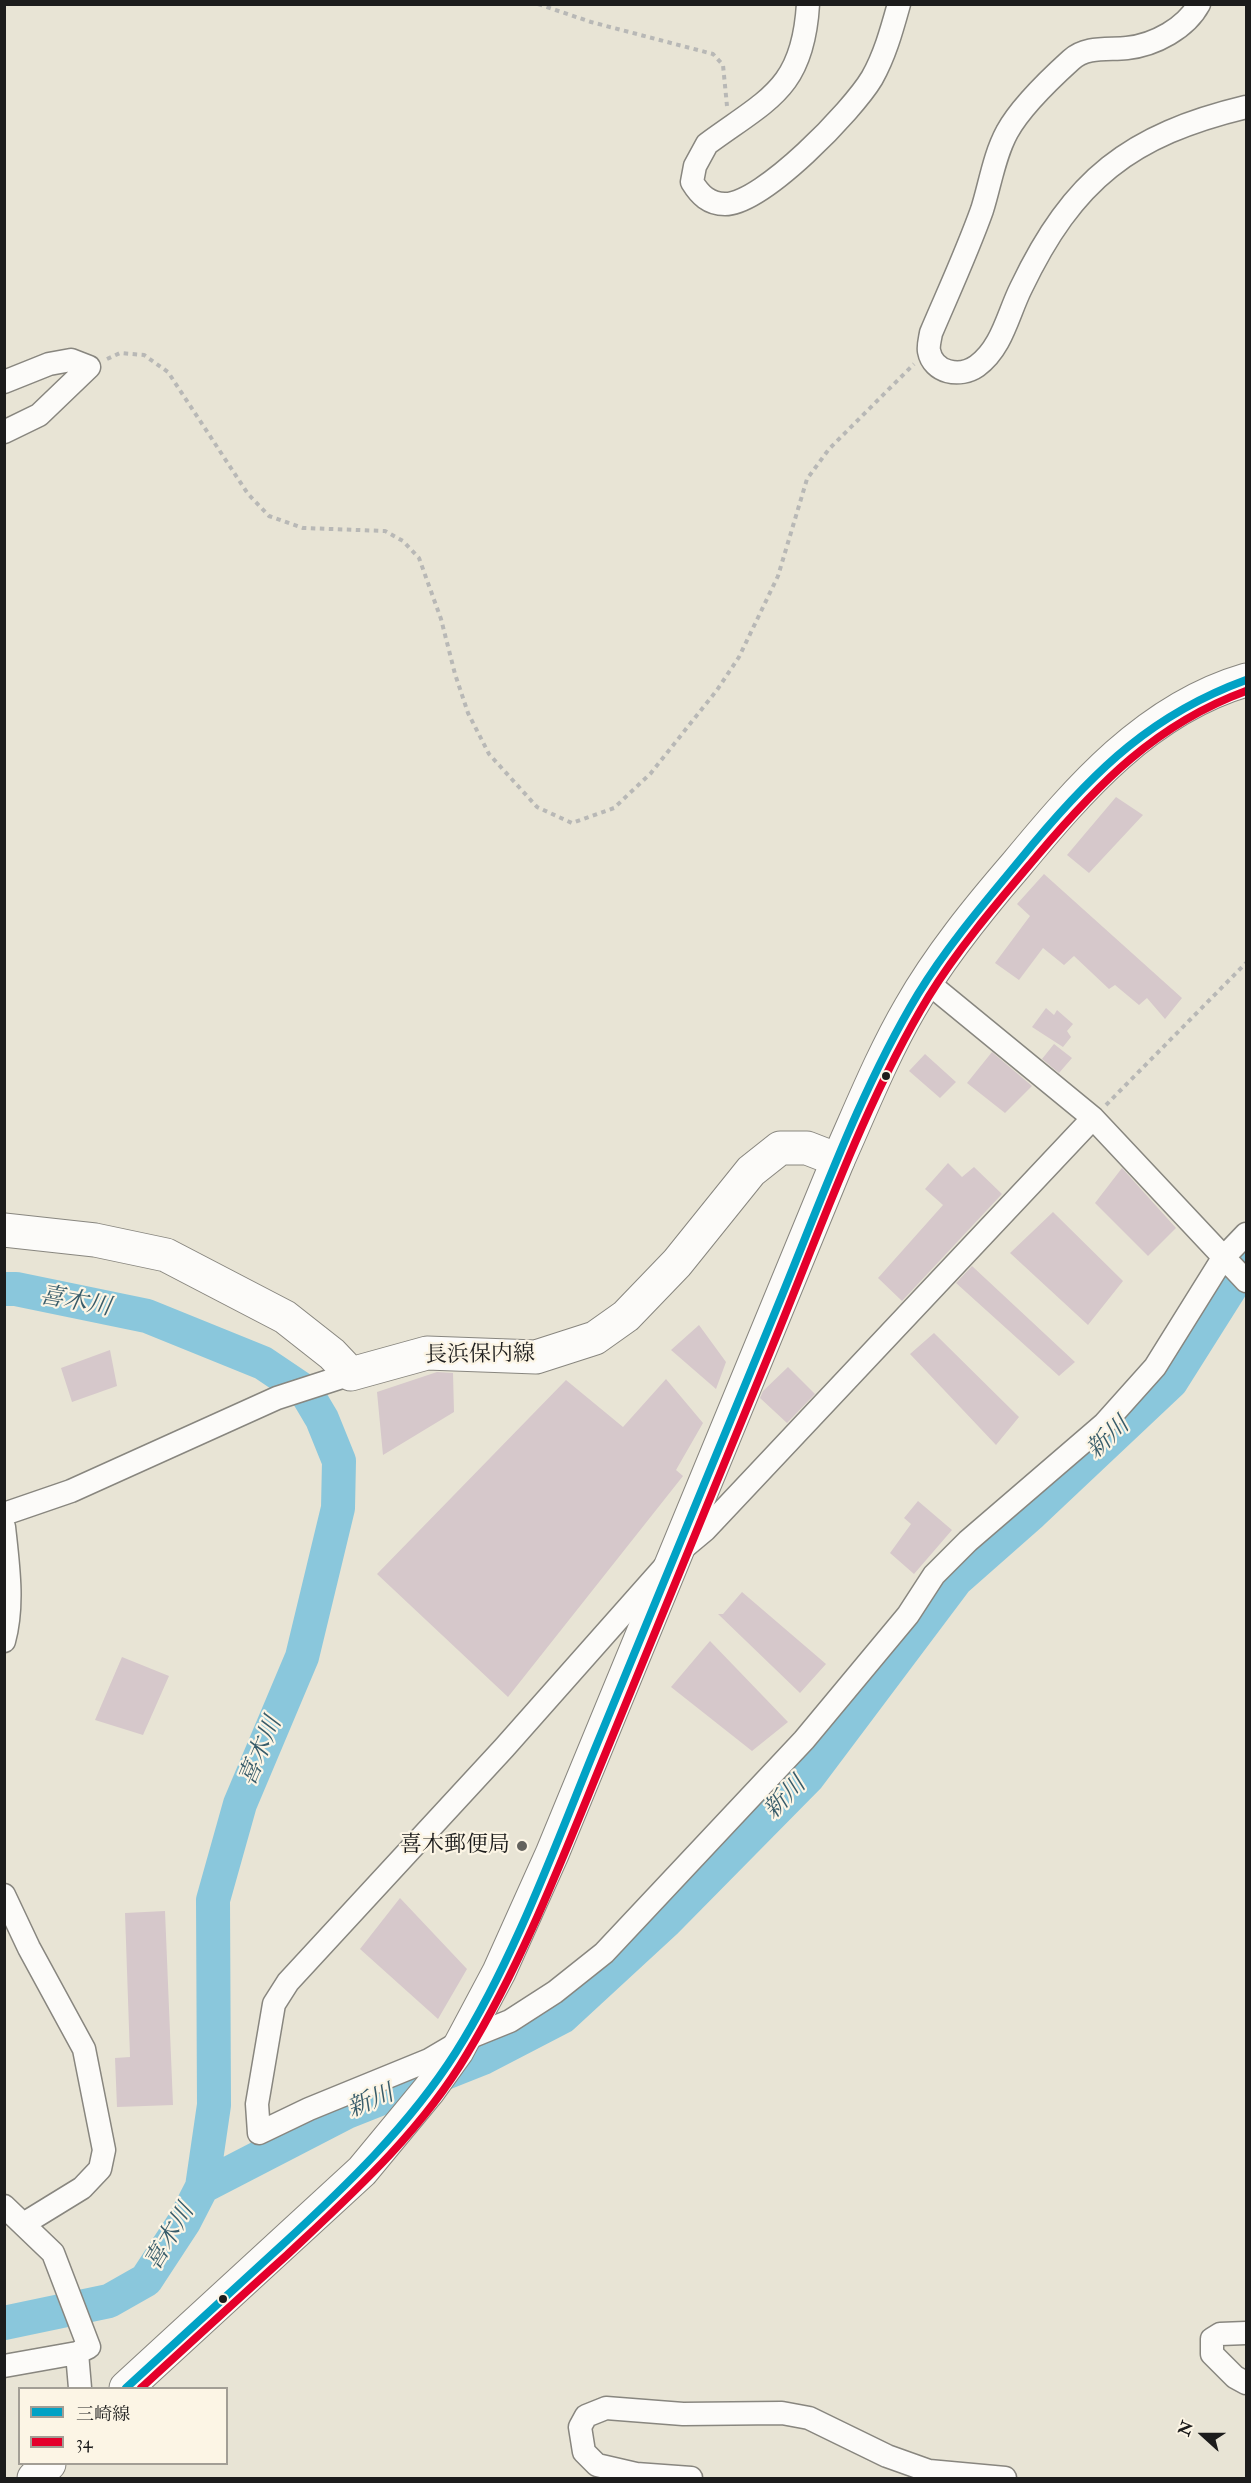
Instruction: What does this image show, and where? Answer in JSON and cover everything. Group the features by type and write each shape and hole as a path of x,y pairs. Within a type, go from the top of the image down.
{"main road":[{"path":"127,2387 362,2171 429,2090 460,2045 499,1972 547,1864 838,1160 883,1060 926,981 1000,884 1072,797 1116,755 1167,716 1231,684 1246,680"},
{"name":"長浜保内線","path":"345,1376 427,1353 536,1357 595,1338 626,1316 677,1263 751,1172 780,1148 807,1148 838,1160"},
{"path":"4,1230 25,1230 95,1240 166,1255 285,1317 332,1354 345,1376"},
{"path":"34,2478 47,2465"}],"street":[{"path":"808,4 804,35 794,71 784,86 707,144 700,154 692,182 699,193 710,201 725,204 741,201 787,168 824,136 863,92 882,56 899,4"},
{"path":"1199,4 1187,21 1176,30 1145,44 1129,48 1099,49 1073,58 1014,120 999,150 982,210 931,333 928,350 933,362 943,370 959,373 976,367 1000,337 1026,276 1047,239 1067,210 1105,168 1128,151 1161,135 1215,115 1246,107"},
{"path":"4,382 49,364 71,360 89,367 39,415 4,432"},
{"path":"926,981 1093,1118 1246,1281"},
{"path":"1093,1118 705,1530 675,1555 504,1748 288,1982 274,2004 257,2104 259,2133 309,2109 429,2060 510,2021 555,1992 612,1944 804,1740 908,1615 934,1575 968,1541 999,1517 1104,1424 1155,1367 1223,1258 1246,1234"},
{"path":"4,1514 71,1491 277,1398 345,1376"},
{"path":"4,1527 9,1593 9,1625 4,1641"},
{"path":"4,1895 29,1948 84,2049 104,2150 100,2169 82,2188 25,2223"},
{"path":"4,2206 25,2223 53,2253 64,2278 82,2345 80,2387"},
{"path":"1246,2333 1220,2334 1212,2339 1212,2354 1234,2377 1246,2383"},
{"path":"4,2366 82,2345"},
{"path":"691,2478 636,2474 597,2465 584,2452 580,2427 586,2416 606,2408 683,2414 782,2413 809,2418 887,2456 929,2471 1005,2478"}],"path":[{"path":"538,4 591,22 713,54 723,65 729,128"},
{"path":"89,367 120,353 144,355 168,372 248,495 269,516 303,528 385,531 403,541 419,558 441,619 468,713 489,754 537,807 572,823 614,808 651,773 717,690 739,657 778,576 807,478 829,449 928,350"},
{"path":"1093,1118 1246,963"}],"building":[{"path":"1116,797 1143,815 1089,873 1067,855"},
{"path":"1044,874 1182,998 1165,1019 1147,998 1139,1005 1115,985 1109,989 1074,956 1064,965 1043,948 1019,980 995,963 1030,916 1017,904"},
{"path":"1046,1008 1054,1015 1057,1010 1073,1024 1067,1031 1071,1037 1063,1047 1032,1027"},
{"path":"1054,1044 1072,1058 1059,1073 1042,1059"},
{"path":"992,1052 1032,1086 1005,1113 967,1083"},
{"path":"925,1054 956,1082 940,1098 909,1071"},
{"path":"948,1163 962,1177 974,1167 1002,1194 902,1301 878,1278 943,1205 925,1189"},
{"path":"1122,1168 1176,1228 1148,1256 1095,1203"},
{"path":"1053,1212 1123,1281 1088,1325 1010,1253"},
{"path":"972,1266 1075,1362 1059,1376 956,1283"},
{"path":"699,1325 726,1362 716,1389 671,1350"},
{"path":"934,1333 1019,1417 996,1445 910,1354"},
{"path":"110,1350 117,1386 72,1402 61,1368"},
{"path":"788,1367 815,1394 787,1423 760,1398 763,1391"},
{"path":"437,1372 453,1373 454,1412 383,1455 377,1392"},
{"path":"666,1379 703,1423 676,1470 683,1476 508,1697 377,1574 566,1380 623,1427"},
{"path":"918,1501 952,1530 914,1574 890,1553 911,1524 904,1518"},
{"path":"742,1592 826,1664 800,1693 718,1614 723,1614"},
{"path":"710,1641 788,1722 752,1751 671,1687"},
{"path":"122,1657 169,1676 143,1735 95,1720"},
{"path":"400,1898 467,1969 438,2019 360,1949"},
{"path":"165,1911 173,2105 117,2107 115,2058 130,2057 125,1913"}],"waterway":[{"name":"新川","path":"202,2187 347,2112 483,2058 562,2017 665,1922 808,1777 956,1580 1032,1513 1171,1382 1246,1263"},
{"name":"喜木川","path":"4,1289 16,1289 147,1316 263,1363 306,1392 322,1419 339,1461 338,1508 302,1657 240,1804 213,1900 214,2105 202,2187 184,2222 146,2280 109,2301 4,2323"}],"transit line":[{"name":"三崎線","path":"127,2387 305,2224 375,2155 438,2079 476,2018 513,1945 546,1869 859,1109 897,1031 931,974 973,917 1033,844 1104,768 1154,727 1182,709 1246,680"},
{"name":"34","path":"142,2387 287,2255 384,2161 429,2110 449,2083 488,2018 559,1868 864,1123 906,1037 941,977 1008,890 1106,781 1156,739 1184,721 1246,691"}],"place":[{"name":"喜木郵便局","path":"522,1846"}]}
